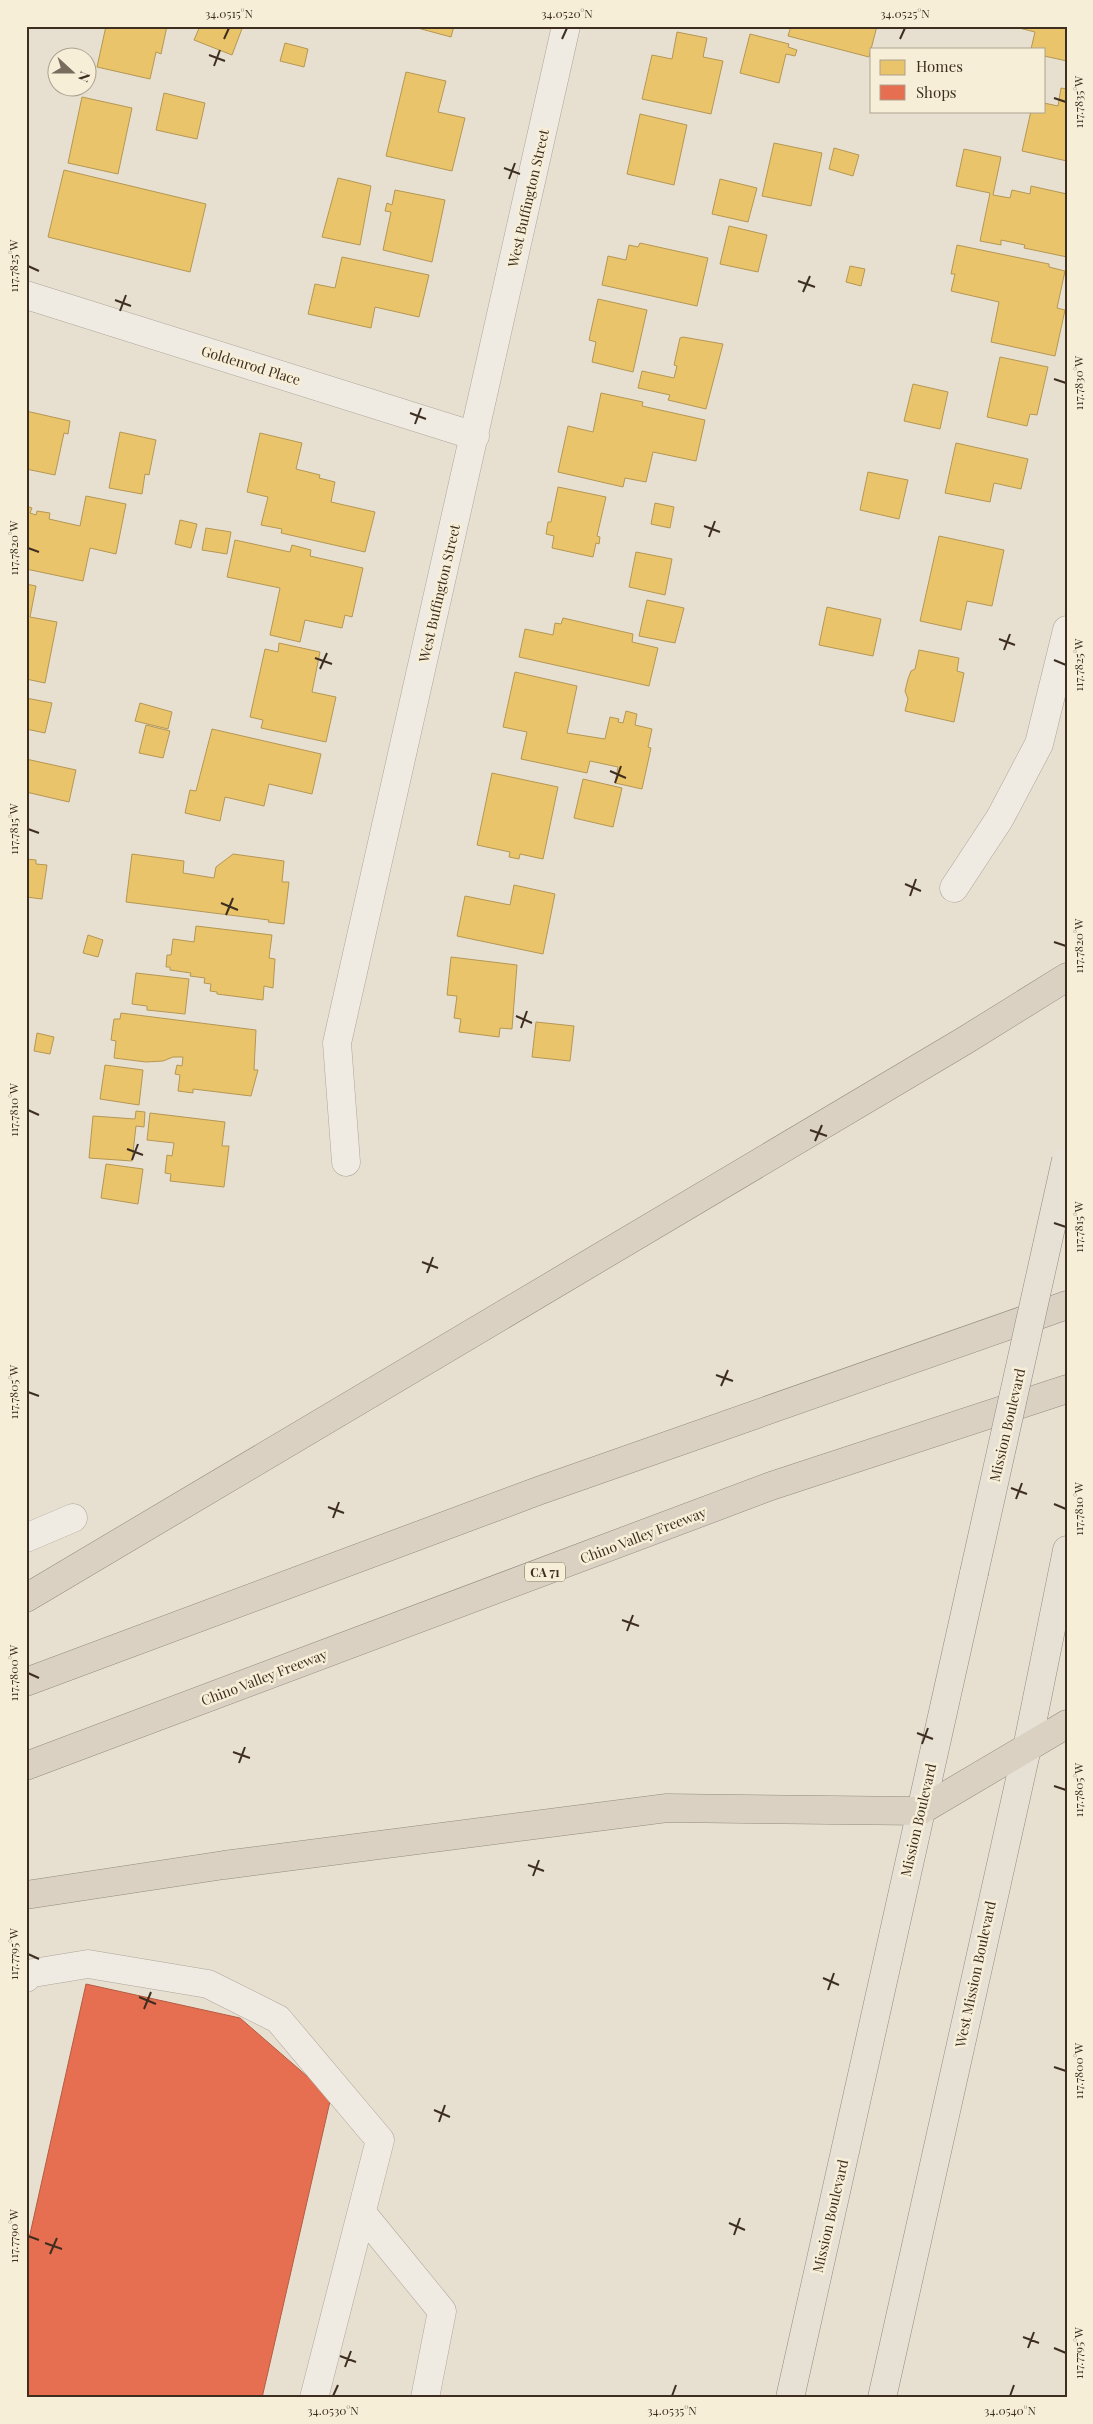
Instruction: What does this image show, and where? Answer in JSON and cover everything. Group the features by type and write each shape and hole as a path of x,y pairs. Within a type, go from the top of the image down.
{"highway":[{"path":"26,1598 964,1041 1067,977"},
{"path":"26,1682 538,1491 1067,1305"},
{"name":"Chino Valley Freeway","path":"26,1766 771,1486 1067,1389"},
{"path":"26,1895 234,1864 667,1808 920,1811 1067,1724"}],"main road":[{"name":"Mission Boulevard","path":"790,2398 1066,1158"},
{"name":"West Mission Boulevard","path":"882,2398 1026,1748 1067,1550"}],"street":[{"name":"West Buffington Street","path":"346,1162 337,1043 566,26"},
{"name":"Goldenrod Place","path":"26,295 475,436"},
{"path":"954,888 1000,818 1039,744 1067,630"},
{"path":"26,1538 73,1518"},
{"path":"26,1978 27,1974 88,1964 208,1984 278,2019 380,2140 314,2398"},
{"path":"362,2213 442,2310 425,2398"}],"building: Homes":[{"path":"106,26 167,26 161,54 156,52 150,79 98,67"},
{"path":"200,26 243,26 232,55 194,40"},
{"path":"410,26 454,26 451,37"},
{"path":"791,26 877,26 869,57 788,36"},
{"path":"1011,26 1067,26 1067,61 1046,56 1046,48 1031,48 1035,32"},
{"path":"677,32 707,38 703,57 723,61 711,114 642,99 652,55 672,59"},
{"path":"750,34 789,44 788,47 797,50 795,56 786,54 779,83 740,73"},
{"path":"285,43 308,49 304,67 280,61"},
{"path":"406,72 446,81 438,112 465,118 452,171 386,156"},
{"path":"1061,88 1067,89 1067,161 1022,151 1031,112 1046,112 1046,103 1058,106"},
{"path":"164,93 205,103 197,139 156,130"},
{"path":"82,98 132,108 118,174 68,163"},
{"path":"640,114 687,125 674,185 627,174"},
{"path":"774,143 822,153 811,206 762,196"},
{"path":"834,148 859,155 853,176 829,169"},
{"path":"964,149 1001,157 993,195 1010,198 1012,190 1030,194 1031,186 1067,194 1067,257 1024,248 1025,245 1001,240 1001,245 980,241 990,193 956,186"},
{"path":"64,170 206,204 190,272 48,237"},
{"path":"338,178 371,186 360,245 322,237"},
{"path":"720,179 757,188 748,222 712,214"},
{"path":"395,190 445,200 432,262 383,250 391,212 385,211 387,203 392,205"},
{"path":"729,226 767,235 758,272 720,264"},
{"path":"640,243 708,258 697,306 602,285 608,256 626,260 629,245 638,247"},
{"path":"957,245 1049,264 1049,267 1065,271 1057,308 1065,310 1055,356 991,342 999,302 951,291 955,274 951,274"},
{"path":"342,257 429,275 419,317 375,307 371,328 308,314 315,284 335,288"},
{"path":"850,266 865,269 861,286 846,282"},
{"path":"598,299 647,310 633,372 592,362 596,342 589,340"},
{"path":"680,338 723,344 706,409 668,400 670,395 638,388 642,371 674,378 677,366 674,365"},
{"path":"1000,357 1048,367 1037,415 1030,414 1027,426 987,417"},
{"path":"913,384 948,392 940,429 904,421"},
{"path":"601,393 643,402 642,406 705,420 696,461 653,452 646,482 625,478 623,487 558,472 568,426 593,432"},
{"path":"26,411 70,421 68,434 64,433 55,475 26,469"},
{"path":"120,432 156,440 149,475 145,474 142,494 109,488"},
{"path":"260,433 302,443 296,469 320,475 319,478 335,482 331,502 375,512 365,552 281,533 282,529 261,525 268,497 247,492"},
{"path":"956,443 1028,459 1021,489 994,483 990,502 945,493"},
{"path":"868,472 908,480 899,519 860,510"},
{"path":"558,487 606,497 597,536 600,537 599,544 596,543 593,557 552,548 554,536 546,534 548,522 551,522"},
{"path":"86,496 126,504 116,554 90,548 83,581 26,569 26,506 32,508 30,513 36,515 37,511 50,513 49,519 80,526"},
{"path":"655,503 674,507 670,528 651,524"},
{"path":"180,520 197,524 191,548 175,544"},
{"path":"206,528 231,532 227,554 202,550"},
{"path":"939,536 1004,550 992,606 967,601 961,630 920,621"},
{"path":"235,540 290,552 292,545 311,550 310,556 363,568 352,617 345,615 342,628 305,620 300,642 270,635 280,588 227,577"},
{"path":"636,552 672,559 665,595 629,587"},
{"path":"26,584 36,586 30,617 57,622 45,683 26,679"},
{"path":"647,600 684,608 675,643 639,636"},
{"path":"827,607 881,619 873,656 819,645"},
{"path":"563,618 633,634 632,642 658,648 649,686 519,657 525,629 553,635 555,623 561,624"},
{"path":"279,643 320,652 312,692 336,697 326,742 261,728 263,720 250,717 265,649 278,652"},
{"path":"919,650 959,658 957,671 964,673 954,722 905,711 908,699 905,691 911,671 915,669"},
{"path":"515,672 577,686 567,733 605,739 610,717 619,719 618,722 623,723 626,711 637,714 635,725 652,729 648,747 651,748 642,789 615,783 618,767 590,761 587,773 521,759 527,732 503,727"},
{"path":"26,698 52,703 45,733 26,729"},
{"path":"140,703 172,712 168,729 135,721"},
{"path":"146,725 170,731 163,758 139,753"},
{"path":"212,729 321,754 312,794 269,784 264,806 225,797 220,821 185,813 190,790 196,791"},
{"path":"26,759 76,770 69,802 26,792"},
{"path":"492,773 558,787 543,859 520,854 519,859 509,857 510,852 477,845"},
{"path":"583,779 622,788 613,827 574,818"},
{"path":"132,854 184,861 183,873 214,878 216,867 233,854 284,861 282,882 289,882 284,924 268,922 269,920 126,902"},
{"path":"26,859 36,860 36,864 47,865 42,899 26,897"},
{"path":"514,885 555,894 543,954 457,936 465,896 510,905"},
{"path":"196,926 272,935 269,958 275,959 273,988 264,986 263,1000 217,994 217,992 210,991 211,984 204,983 205,978 190,976 191,973 170,970 170,967 166,967 167,955 171,955 173,939 194,942"},
{"path":"88,935 103,940 98,957 83,953"},
{"path":"451,957 517,965 512,1029 500,1028 499,1037 459,1032 461,1019 454,1018 457,996 447,995"},
{"path":"136,973 189,979 185,1014 147,1010 147,1006 132,1004"},
{"path":"121,1013 256,1030 254,1070 258,1070 251,1096 193,1089 193,1093 178,1091 180,1075 175,1074 177,1065 182,1066 183,1057 146,1062 114,1058 116,1041 111,1040 114,1019 120,1019"},
{"path":"536,1022 574,1026 570,1061 532,1057"},
{"path":"37,1033 54,1037 50,1054 34,1051"},
{"path":"105,1065 143,1070 139,1105 100,1099"},
{"path":"136,1111 145,1112 144,1127 136,1126 132,1161 89,1158 93,1116 135,1119"},
{"path":"150,1113 225,1122 222,1146 229,1146 224,1187 170,1181 171,1174 165,1173 167,1155 172,1156 174,1143 147,1140"},
{"path":"106,1164 143,1169 138,1204 101,1198"}],"building: Shops":[{"path":"86,1984 240,2018 331,2097 262,2398 26,2398 26,2252"}]}
